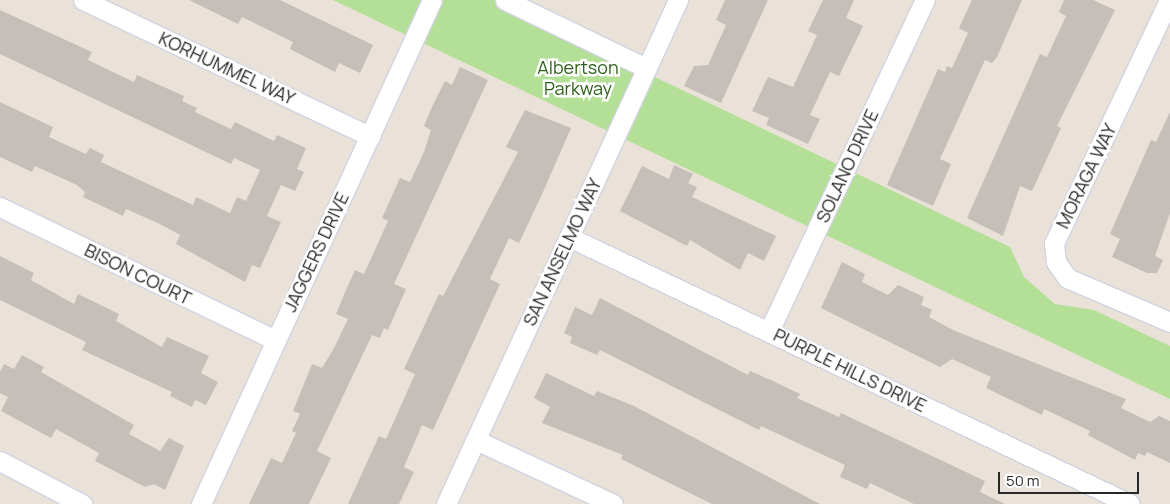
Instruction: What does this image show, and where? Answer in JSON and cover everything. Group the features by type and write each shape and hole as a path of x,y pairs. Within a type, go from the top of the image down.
{"street":[{"name":"KORHUMMEL WAY","path":"83,0 370,136"},
{"name":"JAGGERS DRIVE","path":"201,504 432,0"},
{"path":"505,0 646,68"},
{"name":"SAN ANSELMO WAY","path":"446,504 678,0"},
{"name":"SOLANO DRIVE","path":"769,331 925,0"},
{"name":"MORAGA WAY","path":"1169,0 1054,243 1056,262 1067,278 1170,322"},
{"name":"BISON COURT","path":"0,208 275,340"},
{"name":"PURPLE HILLS DRIVE","path":"569,237 1130,504"},
{"path":"476,440 613,504"},
{"path":"0,461 82,504"}],"green space":[{"name":"Albertson Parkway","path":"333,0 494,0 1010,247 1024,277 1055,304 1094,310 1170,346 1170,399"}],"building":[{"path":"189,0 280,0 373,45 360,73 339,63 335,72 290,49 293,42 242,17 238,24"},
{"path":"725,0 768,0 721,103 684,86 694,66 708,65 726,25 716,20"},
{"path":"823,0 854,0 846,18 863,26 839,76 830,72 810,115 820,119 808,144 766,125 769,118 752,111 768,77 793,87 817,35 808,31"},
{"path":"972,0 1022,0 997,57 992,63 985,60 940,159 951,164 933,206 887,185 938,69 945,72 947,66 952,68 968,33 959,28"},
{"path":"1064,0 1093,0 1115,10 1057,126 1061,128 1032,191 1020,186 1003,236 967,218 1040,54 1047,57 1066,16 1059,12"},
{"path":"0,10 92,52 88,60 134,82 137,75 184,96 182,101 197,108 195,112 231,129 235,122 274,141 277,135 306,148 297,169 304,172 295,191 281,185 267,216 281,222 260,268 252,265 245,282 176,244 180,235 160,224 126,209 123,216 83,197 85,192 77,185 35,166 32,172 0,157 0,102 53,127 49,137 86,154 90,148 104,155 101,162 193,205 196,197 230,213 237,197 246,201 260,170 234,158 231,164 0,54"},
{"path":"460,67 488,80 394,284 406,289 388,330 384,328 380,338 372,335 317,451 331,458 309,504 249,504 271,458 282,463 296,433 292,431 300,414 293,411 312,364 322,368 334,348 348,319 336,314 346,290 355,270 364,274 388,221 382,218 400,178 410,182 424,152 431,130 424,126 432,107 445,81 452,85"},
{"path":"525,110 571,128 543,192 519,243 509,238 490,279 500,284 433,430 422,425 404,467 414,472 399,504 348,504 379,436 386,439 415,374 404,369 439,294 443,296 518,152 506,147"},
{"path":"1170,112 1170,213 1155,256 1163,260 1157,273 1147,273 1112,257 1120,239 1110,234 1151,140 1156,142"},
{"path":"674,165 693,174 688,183 697,187 692,197 776,236 764,261 748,253 740,270 690,240 687,246 620,211 642,166 669,179"},
{"path":"0,256 34,273 31,280 74,304 78,294 119,314 116,321 162,347 167,337 209,356 201,373 218,382 206,405 195,400 192,407 170,396 172,392 82,350 86,342 0,300"},
{"path":"842,262 865,274 862,282 888,295 898,285 924,297 921,305 932,310 929,317 953,330 1126,399 1121,408 1150,422 1159,416 1170,421 1170,463 1147,452 1145,456 1138,453 1135,460 1088,435 1090,431 1044,409 1042,415 986,388 991,377 952,359 940,367 821,308"},
{"path":"600,298 748,375 750,371 773,381 800,394 797,398 839,417 841,413 985,481 980,492 1005,504 914,504 870,483 867,489 840,477 845,465 761,426 759,430 600,350 597,355 570,343 572,337 564,333 575,307 592,315"},
{"path":"22,355 44,367 41,372 134,425 129,434 160,451 169,438 184,446 165,490 154,484 145,487 95,461 99,453 56,429 51,438 1,411 8,397 0,393 0,372 4,364 14,369"},
{"path":"546,373 594,396 597,391 634,406 820,504 712,504 621,459 623,455 542,423 550,407 534,398"}]}
